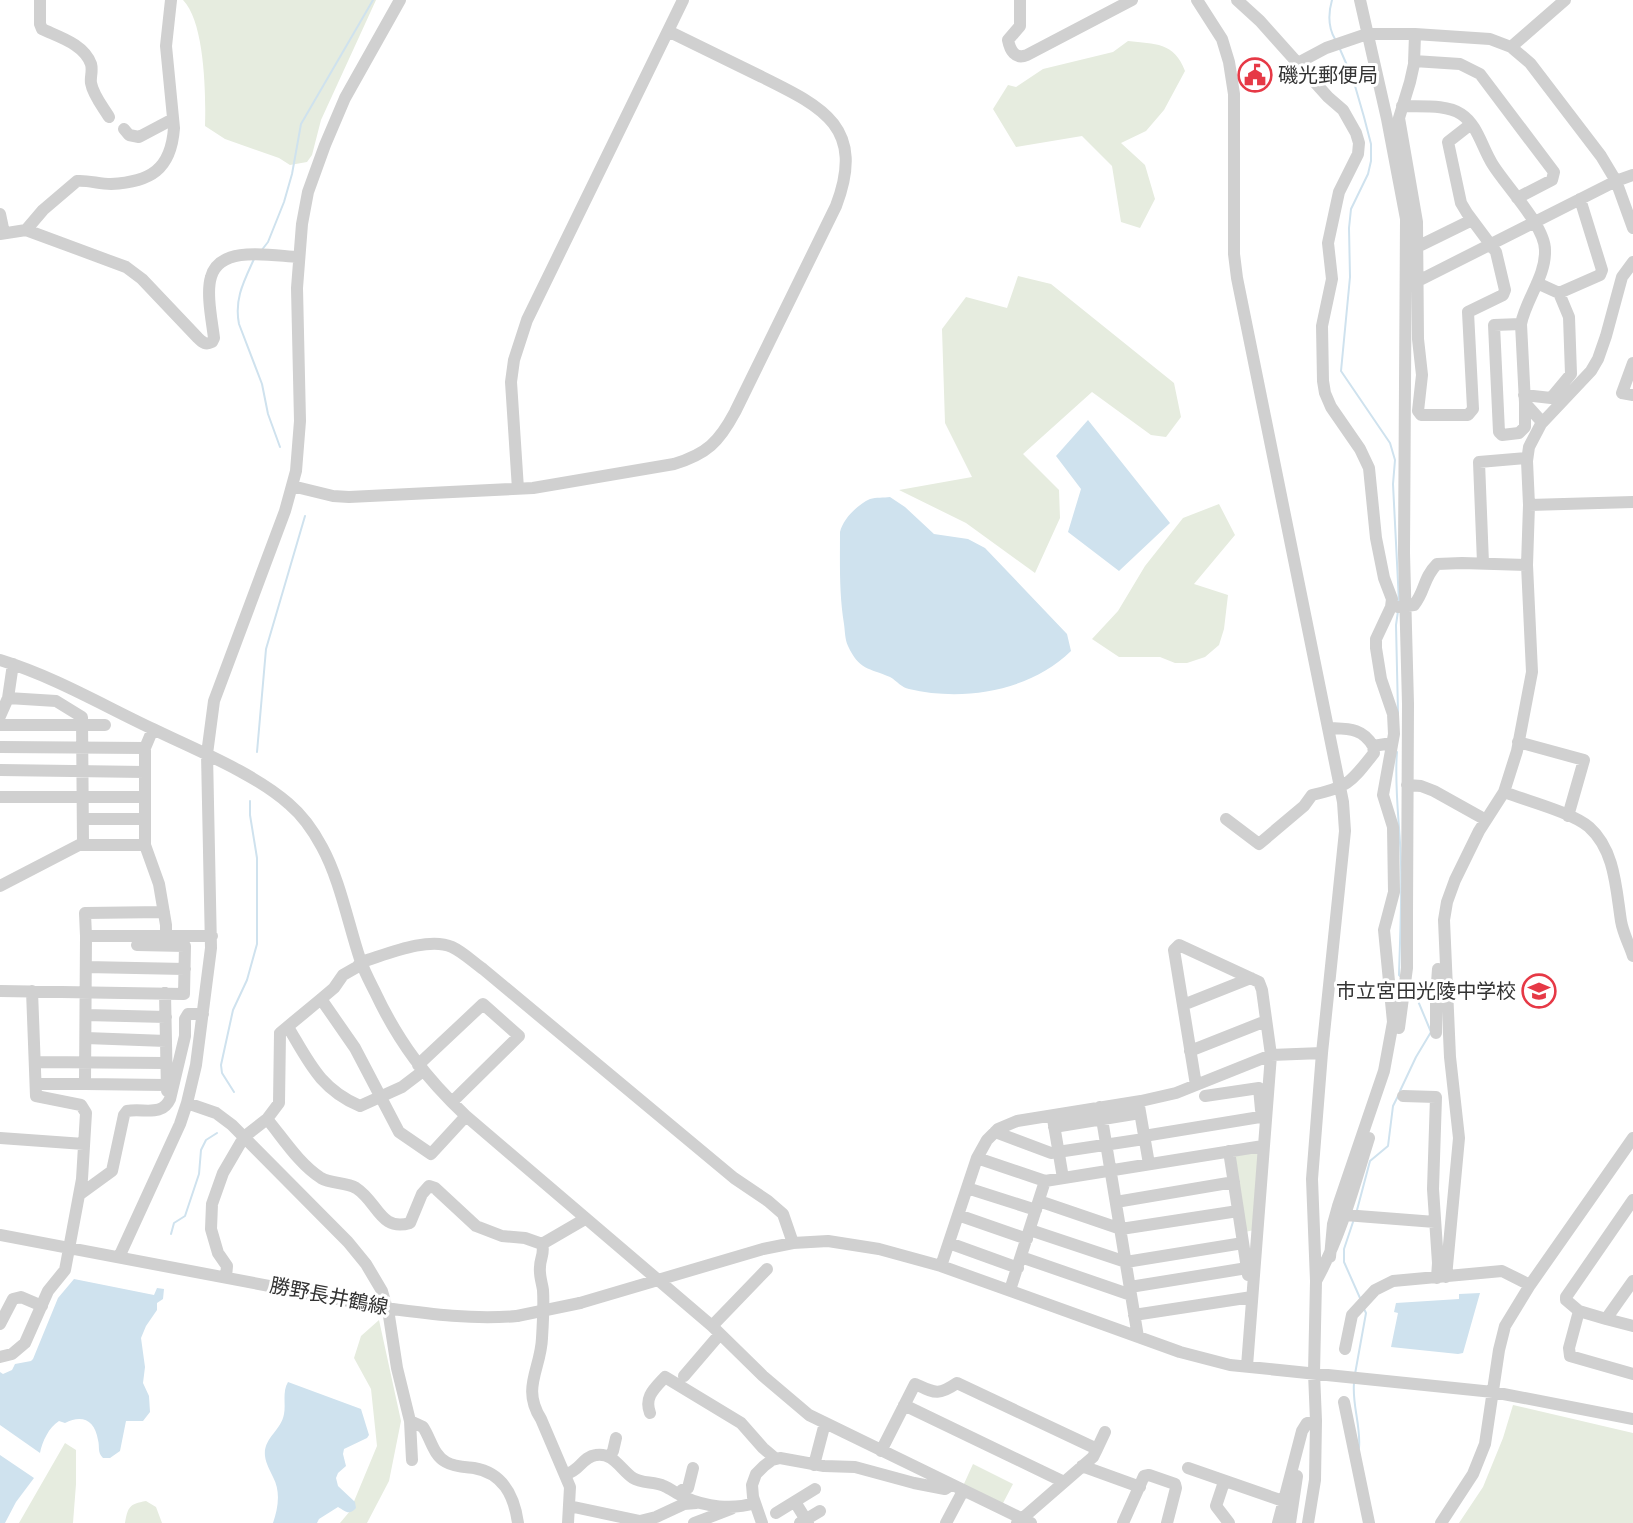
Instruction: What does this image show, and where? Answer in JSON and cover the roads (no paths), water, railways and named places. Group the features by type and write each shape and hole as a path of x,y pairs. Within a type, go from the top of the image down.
{"street":[{"path":"40,0 42,29 73,43 91,62 93,71 91,83 109,117"},
{"path":"26,230 43,210 77,181 111,184 146,178 162,166 173,141 166,46 171,0"},
{"path":"119,1257 187,1104 196,1065 212,936 207,754 214,701 285,511 296,471 300,421 298,257 308,192 345,98 400,0"},
{"path":"518,489 511,382 520,340 527,320 683,0"},
{"path":"1020,0 1020,26 1008,40 1015,55 1019,57 1027,55 1132,0"},
{"path":"1197,0 1222,39 1229,62 1234,94 1234,254 1237,278 1340,788 1346,831 1322,1053 1312,1179 1316,1281 1314,1373 1316,1421 1315,1480 1308,1523"},
{"path":"1238,0 1260,21 1328,98 1343,110 1359,143 1358,154 1337,199 1328,243 1332,279 1322,326 1323,381 1331,407 1360,449 1369,468 1376,538 1384,578 1392,598 1391,607 1376,639 1381,679 1393,714 1394,734 1383,795 1393,827 1394,892 1384,930 1392,1004 1392,1036 1384,1071 1338,1206 1333,1224 1330,1257"},
{"path":"1316,1281 1330,1257 1345,1215 1392,1065 1407,968 1406,219 1387,119 1360,0"},
{"path":"1511,46 1564,0"},
{"path":"292,486 333,496 349,497 533,488 674,464 691,459 716,442 735,412 836,206 844,186 846,154 832,119 807,99 668,31"},
{"path":"1296,64 1330,47 1367,34 1415,34 1490,39 1511,46 1530,63 1601,156 1616,181 1633,228"},
{"path":"1415,34 1414,61 1399,118 1418,222 1418,339 1422,375 1418,411 1421,415 1468,415 1473,410 1468,312 1503,296 1505,290 1496,252 1472,220 1459,195 1448,142 1472,124"},
{"path":"1414,61 1466,65 1486,80 1554,172 1552,180 1517,198"},
{"path":"1402,106 1454,111 1472,124 1492,164 1542,236 1546,252 1537,283 1523,312 1521,324 1525,427 1519,433 1502,435 1499,432 1494,325 1521,324"},
{"path":"124,129 129,135 139,137 173,119"},
{"path":"1418,281 1616,181 1633,175"},
{"path":"1560,293 1600,275 1602,270 1580,199"},
{"path":"0,214 2,234 26,230 126,267 142,279 203,343 208,344 214,338 211,276 218,266 226,260 244,254 298,257"},
{"path":"1417,247 1472,220"},
{"path":"1441,1278 1457,1176 1458,1138 1450,1046 1444,920 1447,902 1455,880 1486,820 1504,792 1518,742 1532,672 1527,565 1529,505 1527,458 1532,440 1542,422 1591,371 1598,359 1622,277 1633,262"},
{"path":"1525,399 1551,398 1571,374 1569,317 1560,293 1537,283"},
{"path":"1633,363 1622,393 1633,395"},
{"path":"1525,399 1542,422"},
{"path":"1483,563 1479,462 1527,458"},
{"path":"1529,505 1633,502"},
{"path":"1391,607 1414,605 1419,599 1426,576 1437,564 1527,565"},
{"path":"0,660 57,680 207,754 262,785 289,804 307,824 322,848 361,962 384,1012 421,1068 466,1116 716,1330 809,1415 1023,1522 1093,1456 1105,1432"},
{"path":"0,716 8,698 13,664"},
{"path":"8,698 56,700 82,717 83,844"},
{"path":"0,724 105,724"},
{"path":"1226,819 1259,844 1304,806 1312,795 1334,791 1356,776 1374,753 1373,746 1355,729 1328,728"},
{"path":"153,729 145,748 145,844 159,884 166,937"},
{"path":"1518,742 1584,760 1568,816"},
{"path":"1373,746 1392,743"},
{"path":"0,747 145,748"},
{"path":"0,770 145,772"},
{"path":"1407,785 1422,786 1434,791 1486,820"},
{"path":"1504,792 1568,816 1588,827 1599,838 1607,852 1619,896 1622,923 1633,956"},
{"path":"0,797 144,796"},
{"path":"82,819 144,819"},
{"path":"0,886 83,844 145,844"},
{"path":"85,1084 85,913 164,912"},
{"path":"86,940 212,936"},
{"path":"0,991 184,994 185,945 86,940"},
{"path":"1437,1033 1438,953 1445,940"},
{"path":"226,1277 227,1266 218,1252 210,1229 212,1204 223,1173 244,1137 267,1119 279,1103 280,1033 321,999 343,975 361,962 428,944 453,947 483,969 734,1178 768,1201 783,1215 793,1243"},
{"path":"1196,1085 1174,950 1179,945 1259,982 1262,990 1271,1055 1264,1117 1248,1366"},
{"path":"86,967 185,969"},
{"path":"1183,1005 1251,978"},
{"path":"0,1357 12,1354 26,1343 48,1291 65,1269 79,1194 84,1144 86,1113 81,1105 36,1096 32,991"},
{"path":"165,993 167,1106"},
{"path":"321,999 356,1048 399,1132 431,1154 466,1116"},
{"path":"288,1026 317,1074 341,1097 360,1106 402,1087 483,1004 519,1036 452,1102"},
{"path":"79,1194 112,1171 124,1115 128,1111 162,1110 167,1106 185,1036 185,1018 188,1014 203,1014"},
{"path":"86,1015 166,1017"},
{"path":"1190,1051 1266,1021"},
{"path":"86,1038 166,1041"},
{"path":"941,1266 977,1158 987,1140 995,1132 1017,1121 1053,1121 1139,1107 1271,1055 1322,1053"},
{"path":"35,1062 166,1063"},
{"path":"36,1084 166,1085"},
{"path":"1205,1096 1259,1088 1264,1117"},
{"path":"1404,1096 1436,1097 1433,1189 1441,1278"},
{"path":"187,1104 216,1113 232,1125 366,1264 382,1291 387,1308 402,1395 410,1421 412,1460"},
{"path":"1139,1107 1149,1164"},
{"path":"1101,1113 1138,1337"},
{"path":"995,1132 1051,1153 1264,1117"},
{"path":"267,1119 300,1159 322,1179 354,1186 368,1197 386,1222 398,1226 410,1223 422,1194 429,1186 435,1188 476,1226 502,1236 525,1238 542,1244 585,1219"},
{"path":"1053,1121 1063,1178"},
{"path":"0,1138 84,1144"},
{"path":"977,1158 1045,1181 1263,1146"},
{"path":"1441,1523 1465,1487 1485,1444 1501,1337 1512,1314 1631,1146"},
{"path":"1229,1151 1252,1297"},
{"path":"1010,1290 1045,1181"},
{"path":"1116,1202 1234,1182"},
{"path":"967,1188 1120,1229 1238,1211"},
{"path":"1633,1200 1566,1297 1566,1300 1579,1311 1633,1326"},
{"path":"958,1215 1126,1262 1243,1243"},
{"path":"1345,1215 1435,1222"},
{"name":"勝野長井鶴線","path":"0,1235 387,1308 450,1316 498,1318 580,1303 793,1243 856,1244 941,1266 1138,1337 1230,1365 1493,1392 1633,1419"},
{"path":"542,1244 544,1250 539,1265 543,1290 542,1341 532,1381 532,1395 535,1409 570,1487 568,1523"},
{"path":"949,1244 1130,1291 1247,1269"},
{"path":"684,1376 716,1330 767,1269"},
{"path":"1345,1349 1352,1315 1376,1290 1394,1281 1502,1271 1530,1286"},
{"path":"1606,1319 1633,1281"},
{"path":"0,1324 13,1299 21,1297 42,1306"},
{"path":"1134,1316 1252,1297"},
{"path":"1579,1311 1569,1347 1570,1356 1633,1374"},
{"path":"650,1413 647,1404 650,1394 665,1377 741,1424 776,1459 855,1467 914,1484 945,1489 951,1485"},
{"path":"881,1451 915,1384 942,1393 957,1383 1097,1449"},
{"path":"1344,1402 1369,1523"},
{"path":"904,1405 1064,1482"},
{"path":"410,1421 423,1427 434,1450 448,1464 494,1474 510,1496 518,1523"},
{"path":"1278,1523 1302,1431 1307,1423 1316,1421"},
{"path":"814,1464 825,1423"},
{"path":"609,1457 614,1451 616,1438"},
{"path":"566,1474 573,1472 588,1458 597,1455 609,1457 638,1481 663,1485 683,1497 726,1508 755,1503"},
{"path":"1290,1523 1298,1467 1298,1462 1294,1458"},
{"path":"762,1523 752,1485 756,1474 776,1459"},
{"path":"1082,1466 1140,1487"},
{"path":"693,1468 688,1488 679,1487 700,1502"},
{"path":"1188,1468 1284,1501"},
{"path":"1123,1523 1144,1476 1149,1475 1175,1484 1167,1523"},
{"path":"1224,1482 1216,1506 1229,1523"},
{"path":"776,1513 815,1489"},
{"path":"946,1523 963,1491"},
{"path":"569,1506 612,1519 642,1522 684,1504 700,1502"},
{"path":"795,1502 805,1522 820,1511"},
{"path":"694,1523 735,1507"}],"water":[{"path":"1088,420 1170,523 1119,571 1068,532 1081,489 1056,456"},
{"path":"890,497 905,507 934,534 968,539 985,548 1067,634 1071,651 1055,665 1016,684 995,690 952,694 930,693 906,688 890,677 870,670 856,660 847,644 842,612 840,532 847,517 860,505 872,498"},
{"path":"74,1279 154,1295 157,1288 164,1289 163,1299 157,1303 157,1310 141,1338 145,1367 143,1383 149,1396 150,1412 143,1421 126,1421 120,1451 110,1458 101,1456 94,1428 91,1423 82,1419 65,1423 59,1421 55,1424 46,1435 40,1453 0,1425 0,1372 3,1374 12,1370 15,1364 33,1359 58,1298"},
{"path":"1480,1293 1463,1353 1391,1347 1398,1313 1394,1312 1396,1303 1459,1299 1459,1294"},
{"path":"288,1382 361,1409 369,1435 344,1449 346,1466 336,1478 338,1486 355,1502 356,1508 351,1512 338,1507 319,1519 317,1523 273,1523 278,1494 276,1483 266,1462 265,1450 269,1439 282,1420"},
{"path":"0,1455 34,1478 16,1502 5,1523 0,1523"}],"waterway":[{"path":"261,251 268,242 284,202 292,174 301,124 373,0"},
{"path":"1332,0 1329,20 1335,39"},
{"path":"1339,47 1353,79 1371,144 1368,174 1351,209 1350,277 1341,371 1390,443 1395,460 1393,484 1399,602"},
{"path":"254,259 239,298 239,324 262,384 268,414 280,447"},
{"path":"257,752 266,649 305,516"},
{"path":"1398,611 1396,625 1398,713"},
{"path":"1397,752 1401,877 1399,975 1402,978"},
{"path":"234,1092 222,1073 221,1065 233,1010 247,980 257,944 257,858 250,801"},
{"path":"1400,1091 1431,1032 1410,986"},
{"path":"1357,1210 1370,1161 1388,1146 1393,1106 1398,1096"},
{"path":"171,1234 174,1223 185,1216 199,1174 201,1150 206,1140 217,1133"},
{"path":"1354,1219 1344,1249 1344,1262 1360,1298"},
{"path":"1355,1374 1366,1313 1364,1309"},
{"path":"1354,1383 1359,1448"}],"place":[{"name":"磯光郵便局","path":"1255,75"},
{"name":"市立宮田光陵中学校","path":"1539,991"}]}
